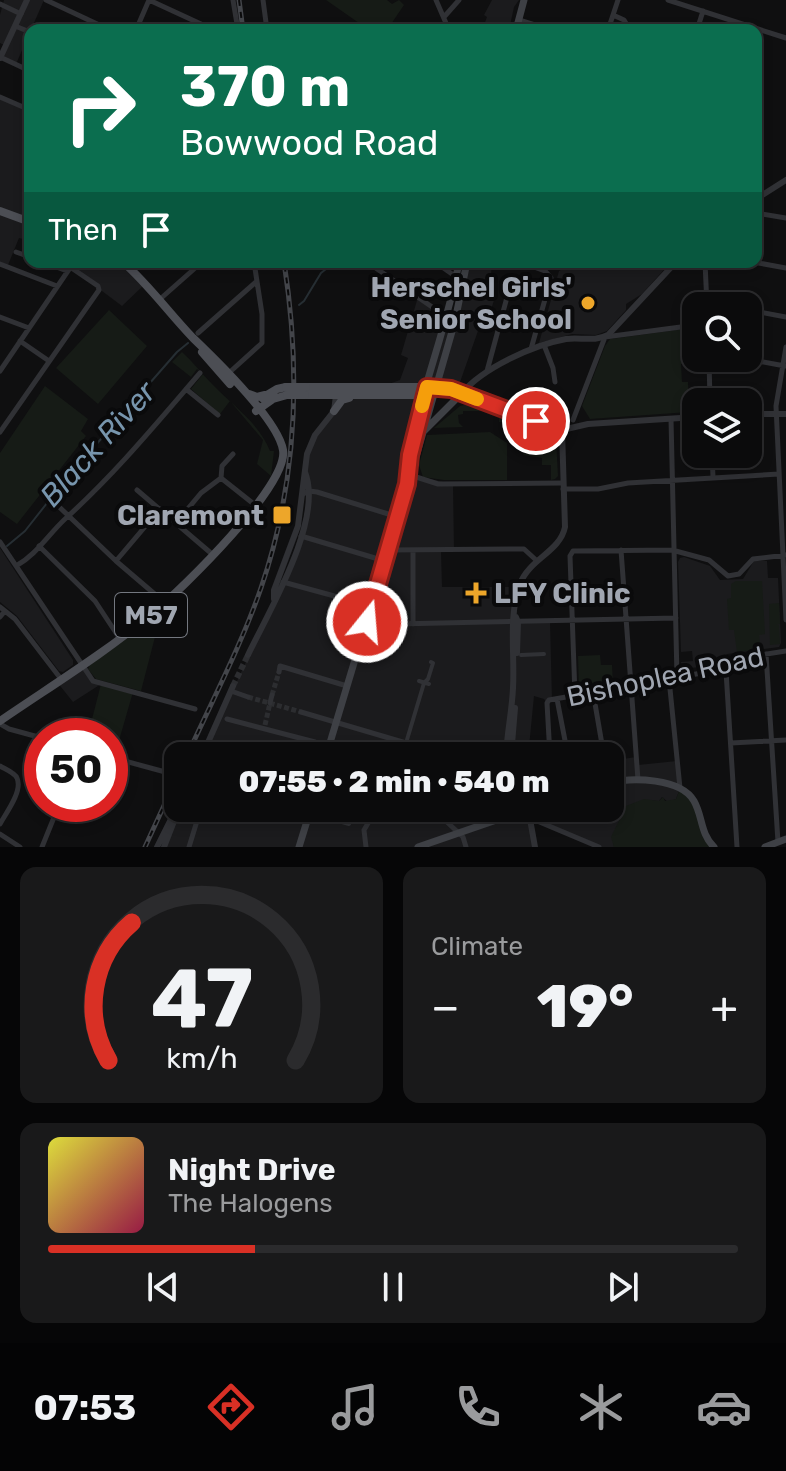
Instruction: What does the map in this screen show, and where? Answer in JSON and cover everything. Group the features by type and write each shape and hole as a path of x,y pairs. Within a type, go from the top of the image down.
{"main road":[{"path":"518,24 524,0"},
{"path":"0,211 24,220"},
{"path":"130,268 252,396 306,390 329,390 336,395"},
{"path":"460,268 461,275"},
{"path":"333,742 336,721 398,517 464,268"},
{"path":"197,337 207,358 255,408"},
{"path":"230,372 275,439 279,472"},
{"path":"306,390 430,391"},
{"path":"306,390 324,395 430,391"},
{"path":"255,408 286,391"},
{"path":"409,474 422,433 430,391"},
{"path":"422,433 462,393"},
{"path":"331,414 345,399 369,394"},
{"path":"255,408 265,395"},
{"name":"M57","path":"0,722 120,639 164,603 256,505 279,472 284,459 278,435 255,408"},
{"path":"624,782 638,780 680,789 695,803 703,833 714,847"},
{"path":"299,847 306,822"},
{"path":"418,847 490,822"}],"street":[{"path":"24,68 0,58 3,44 27,0"},
{"path":"46,0 97,24"},
{"path":"139,24 149,0 201,24"},
{"path":"233,0 237,24"},
{"path":"263,0 266,24"},
{"path":"436,0 446,24"},
{"path":"444,18 459,0"},
{"path":"610,24 618,0"},
{"path":"668,0 743,24"},
{"path":"0,4 21,14"},
{"path":"699,24 703,11"},
{"path":"613,15 627,24"},
{"path":"519,20 532,24"},
{"path":"15,26 24,30"},
{"path":"762,30 786,38"},
{"path":"0,97 24,107"},
{"path":"762,195 786,180"},
{"path":"762,214 786,218"},
{"path":"16,252 24,255"},
{"path":"0,264 57,286"},
{"path":"762,264 786,268"},
{"path":"1,369 69,268"},
{"path":"0,432 99,288 71,268"},
{"path":"159,300 195,268"},
{"path":"230,372 262,343 262,314 255,268"},
{"path":"376,268 451,319"},
{"path":"447,268 461,275"},
{"path":"531,350 551,278 537,268"},
{"path":"583,416 574,417 605,337 671,268"},
{"path":"705,268 706,292"},
{"path":"197,337 257,282"},
{"path":"487,372 509,290"},
{"path":"762,313 786,317"},
{"path":"0,317 29,328"},
{"path":"462,393 487,372 544,345 570,339 682,327"},
{"path":"20,341 49,361"},
{"path":"544,345 555,382"},
{"path":"786,347 776,412 784,518 786,620"},
{"path":"762,362 784,366"},
{"path":"16,566 30,558 109,479 200,373"},
{"path":"186,389 218,415"},
{"path":"430,391 451,389 562,430 588,424 682,418"},
{"path":"324,395 332,404 331,414"},
{"path":"281,581 289,570 298,535 306,493 305,471 309,447 331,414 336,395"},
{"path":"762,413 786,414"},
{"path":"671,419 677,677"},
{"path":"510,742 521,582 536,560 554,547 563,535 566,523 562,430"},
{"path":"176,523 201,493 221,478 222,466 233,454"},
{"path":"713,468 713,477"},
{"path":"409,474 438,484 606,488 620,484 779,474"},
{"path":"221,478 256,505"},
{"path":"137,490 212,554"},
{"path":"306,493 398,517"},
{"path":"54,502 164,603"},
{"path":"116,561 160,509"},
{"path":"298,535 385,561"},
{"path":"248,655 274,599 298,535"},
{"path":"0,542 96,683 195,709"},
{"path":"39,546 95,601 120,639"},
{"path":"388,550 524,549 536,560"},
{"path":"413,550 413,624"},
{"path":"575,696 570,556 575,550 675,550 709,560 728,576 739,574 755,558 785,555"},
{"path":"621,550 638,780"},
{"path":"289,570 293,585"},
{"path":"281,581 371,606"},
{"path":"0,617 3,609 15,619 61,679"},
{"path":"368,617 413,624 676,618"},
{"name":"Bishoplea Road","path":"549,742 547,703 557,699 716,671 729,660 786,651"},
{"path":"521,655 544,654"},
{"path":"766,654 774,844"},
{"path":"406,742 431,662"},
{"path":"723,665 726,671 737,847"},
{"path":"280,669 347,686"},
{"path":"669,679 680,789"},
{"path":"208,742 232,689 248,697"},
{"path":"593,692 602,742"},
{"path":"270,703 272,695"},
{"path":"557,699 565,742"},
{"path":"301,712 403,742"},
{"path":"227,719 315,742"},
{"path":"0,722 9,729 24,733"},
{"path":"731,743 786,740"},
{"path":"128,762 164,772"},
{"path":"0,766 18,780 17,789 0,824"},
{"path":"42,847 52,822"},
{"path":"157,847 170,822"},
{"path":"164,847 174,822"},
{"path":"189,847 197,822"},
{"path":"343,822 349,824"},
{"path":"366,847 363,833 369,822"},
{"path":"446,822 463,837 466,847"},
{"path":"530,822 535,847"},
{"path":"547,822 583,844 599,847"},
{"path":"0,834 20,847"}],"shaded area":[{"path":"4,0 44,0 34,24 24,24 24,46 16,64 0,57 6,46 0,43 0,15"},
{"path":"326,0 387,0 392,4 399,0 404,5 391,24 360,24"},
{"path":"492,0 519,0 510,24 484,24 487,17 484,15"},
{"path":"0,97 24,107 24,239 19,238 8,265 0,262"},
{"path":"71,268 131,268 145,284 122,306"},
{"path":"466,268 492,268 489,295 495,297 485,329 479,328 459,385 462,393 433,395 411,475 453,484 454,550 441,551 442,587 519,587 518,622 550,622 552,700 547,703 534,696 529,742 209,742 289,570 307,506 307,454 336,403 400,380 408,358 401,355 418,297 454,321"},
{"name":"Herschel Girls' Senior School","path":"564,268 666,268 642,294 626,304 626,310 607,331 596,335 572,334 539,343 559,271"},
{"path":"109,310 147,346 98,404 56,368"},
{"path":"682,329 682,382 688,382 688,388 682,388 682,412 590,419 582,406 610,339"},
{"path":"182,352 202,373 197,369 191,377 172,362"},
{"path":"203,374 230,401 220,414 191,389"},
{"path":"45,386 88,419 81,431 86,436 17,524 0,512 0,453"},
{"path":"231,402 259,432 270,451 274,451 271,476 257,464 263,440"},
{"path":"478,402 504,412 503,422 499,422 499,411 463,411 458,415 463,427 434,428 460,406"},
{"path":"509,414 539,427 528,441 505,438 505,427 510,427"},
{"path":"542,428 556,439 558,476 551,480 551,465 542,465 542,458 523,455"},
{"path":"490,432 507,443 507,480 423,477 419,465 427,435"},
{"path":"0,548 73,660 73,665 63,672 59,671 17,616 0,602"},
{"path":"684,557 710,566 720,580 743,579 754,561 767,561 768,578 778,578 779,647 727,654 717,665 682,669 681,662 693,661 692,651 681,652 678,562"},
{"path":"736,581 762,581 765,634 759,635 761,649 737,652 734,630 729,630 727,599 731,598 731,584"},
{"path":"779,603 780,624 776,625 779,625 780,644 770,645 769,604"},
{"path":"136,632 155,637 141,691 96,679 88,669 90,665"},
{"path":"600,655 601,665 612,665 613,685 579,691 578,656"},
{"path":"81,665 87,675 101,684 73,702 57,682"},
{"path":"101,684 133,692 126,718 92,718"},
{"path":"636,757 638,765 677,761 680,789 676,799 668,802 662,797 659,801 644,800 624,810 624,759"},
{"path":"680,789 687,793 714,847 614,847 611,837 618,822 624,822 626,806 644,799 676,799"},
{"path":"174,822 531,822 535,847 164,847"},
{"path":"540,822 619,822 613,837 614,847 599,847"}],"waterway":[{"name":"Black River","path":"299,305 327,268"},
{"name":"Black River","path":"7,546 25,531 66,479 188,343"}],"tunnel":[{"path":"233,686 248,655"},
{"path":"272,695 279,672"},
{"path":"248,697 301,712"},
{"path":"265,725 270,703"}],"railway":[{"path":"239,0 242,24"},
{"path":"193,742 253,610 282,508 289,467 294,385 285,268"},
{"path":"145,847 164,806"}],"slow traffic":[{"path":"422,406 427,387 443,387 477,399"}],"place":[{"name":"Herschel Girls' Senior School","path":"588,303"},
{"name":"Claremont","path":"282,515"},
{"name":"LFY Clinic","path":"476,593"}],"route":[{"path":"367,622 407,484 415,430 427,387 451,389 536,421"}]}
